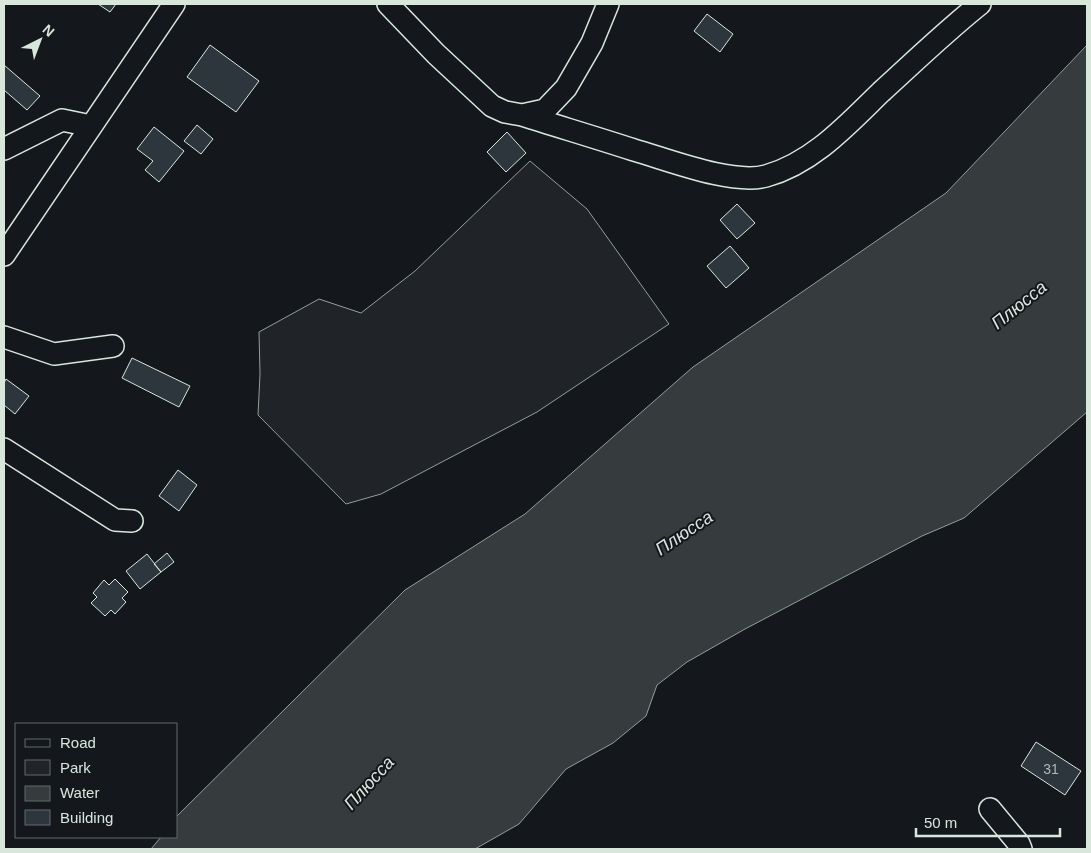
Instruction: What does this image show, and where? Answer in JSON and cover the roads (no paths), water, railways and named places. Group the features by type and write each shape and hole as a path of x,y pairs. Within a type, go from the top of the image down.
{"street":[{"path":"4,255 174,4"},
{"path":"388,4 436,54 492,106 505,112 522,115 701,170 741,178 765,176 789,167 816,151 951,27 980,4"},
{"path":"522,115 545,110 566,88 592,42 608,4"},
{"path":"4,149 62,120 91,126"},
{"path":"4,337 54,354 113,346"},
{"path":"4,449 115,520 132,521"},
{"path":"990,808 1021,849"}],"water":[{"name":"Плюсса","path":"1087,45 1087,412 964,518 922,536 745,629 687,662 657,685 646,716 613,743 566,769 519,824 475,849 151,849 160,838 178,838 178,815 405,590 525,514 693,367 946,193"}]}
